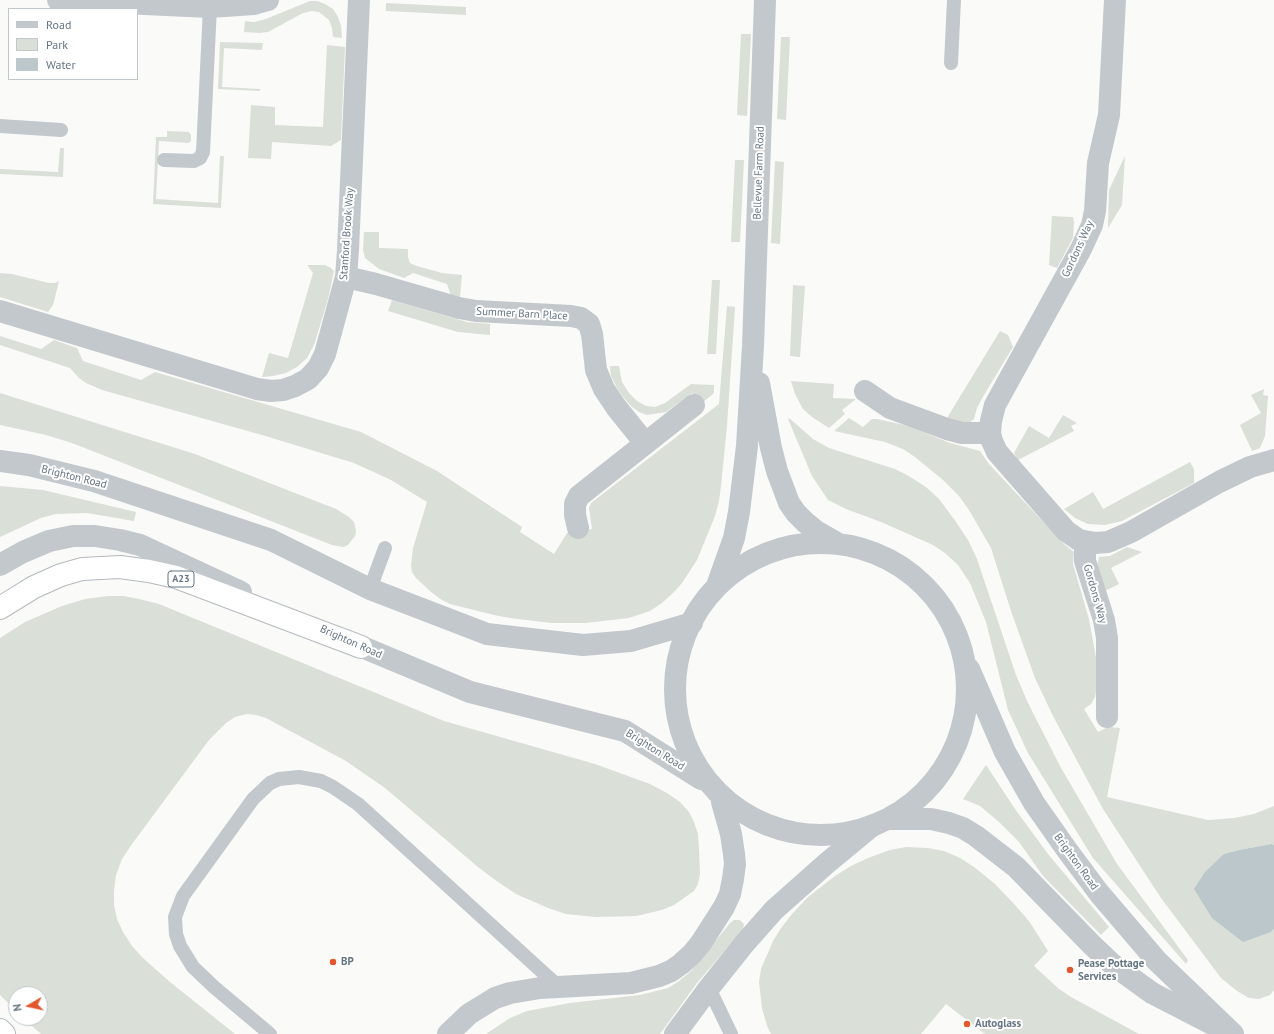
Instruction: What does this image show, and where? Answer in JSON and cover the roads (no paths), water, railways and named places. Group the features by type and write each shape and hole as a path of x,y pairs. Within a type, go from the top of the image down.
{"highway":[{"name":"A23","path":"0,608 34,587 61,575 82,569 100,567 126,568 155,572 176,577 361,647"},
{"path":"0,1030 4,1034"}],"street":[{"path":"58,0 210,7 240,6 269,0"},
{"name":"Stanford Brook Way","path":"0,311 257,389 271,391 283,390 308,379 318,368 325,354 346,277 359,0"},
{"name":"Bellevue Farm Road","path":"716,590 732,544 740,512 747,446 753,346 765,0"},
{"name":"Gordons Way","path":"1115,0 1109,116 1098,163 1095,211 1092,225 1081,249 995,405 990,433 997,452 1060,525 1072,536 1085,542 1102,543 1113,541 1219,482 1250,467 1274,460"},
{"name":"Summer Barn Place","path":"346,277 476,312 571,316 581,318 589,324 592,334 596,370 604,389 616,407 646,443"},
{"name":"Bellevue Farm Road","path":"753,346 771,448 783,489 789,503 796,513 816,531 837,544"},
{"path":"865,391 890,408 947,429 962,433 990,433"},
{"path":"578,528 575,515 575,504 579,496 694,406"},
{"name":"Brighton Road","path":"0,461 29,465 94,481 271,540 370,589 487,634 583,645 631,641 692,623"},
{"name":"Brighton Road","path":"0,565 39,545 60,538 73,536 95,536 120,540 150,549 361,647 470,692 625,731 702,780"},
{"name":"Gordons Way","path":"1085,542 1086,561 1104,620 1107,638 1107,717"},
{"path":"675,1034 744,944 774,910 822,867 881,822 907,808 917,798 931,782 948,753 955,737 963,707 966,682 965,659 962,644 951,616 942,601 920,576 898,560 870,550 837,544 809,543 779,549 750,562 729,576 716,590 692,623 681,653 676,685 679,720 688,753 702,780 722,802 748,822 760,827 790,835 810,836 850,832 881,822"},
{"name":"Brighton Road","path":"965,659 1005,752 1034,803 1067,850 1099,893 1157,961 1232,1034"},
{"path":"448,1034 469,1014 495,998 526,989 613,985 643,980 672,971 681,964 701,943 724,907 730,894 735,864 731,834 722,802"},
{"name":"Brighton Road","path":"881,822 931,819 963,828 976,836 1016,867 1112,964 1152,992 1232,1034"}],"lane":[{"path":"951,63 954,0"},
{"path":"164,160 194,161 200,158 203,152 210,7"},
{"path":"0,126 61,130"},
{"path":"370,589 385,548"},
{"path":"270,1034 214,987 193,967 180,946 176,934 175,917 182,896 253,799 270,783 279,779 308,778 320,781 358,804 559,987"},
{"path":"709,988 731,1034"}],"water":[{"path":"1272,844 1274,845 1274,929 1271,932 1243,942 1212,918 1194,889 1205,872 1224,854"}],"place":[{"name":"BP","path":"333,962"},
{"name":"Pease Pottage Services","path":"1070,970"},
{"name":"Autoglass","path":"967,1024"}]}
